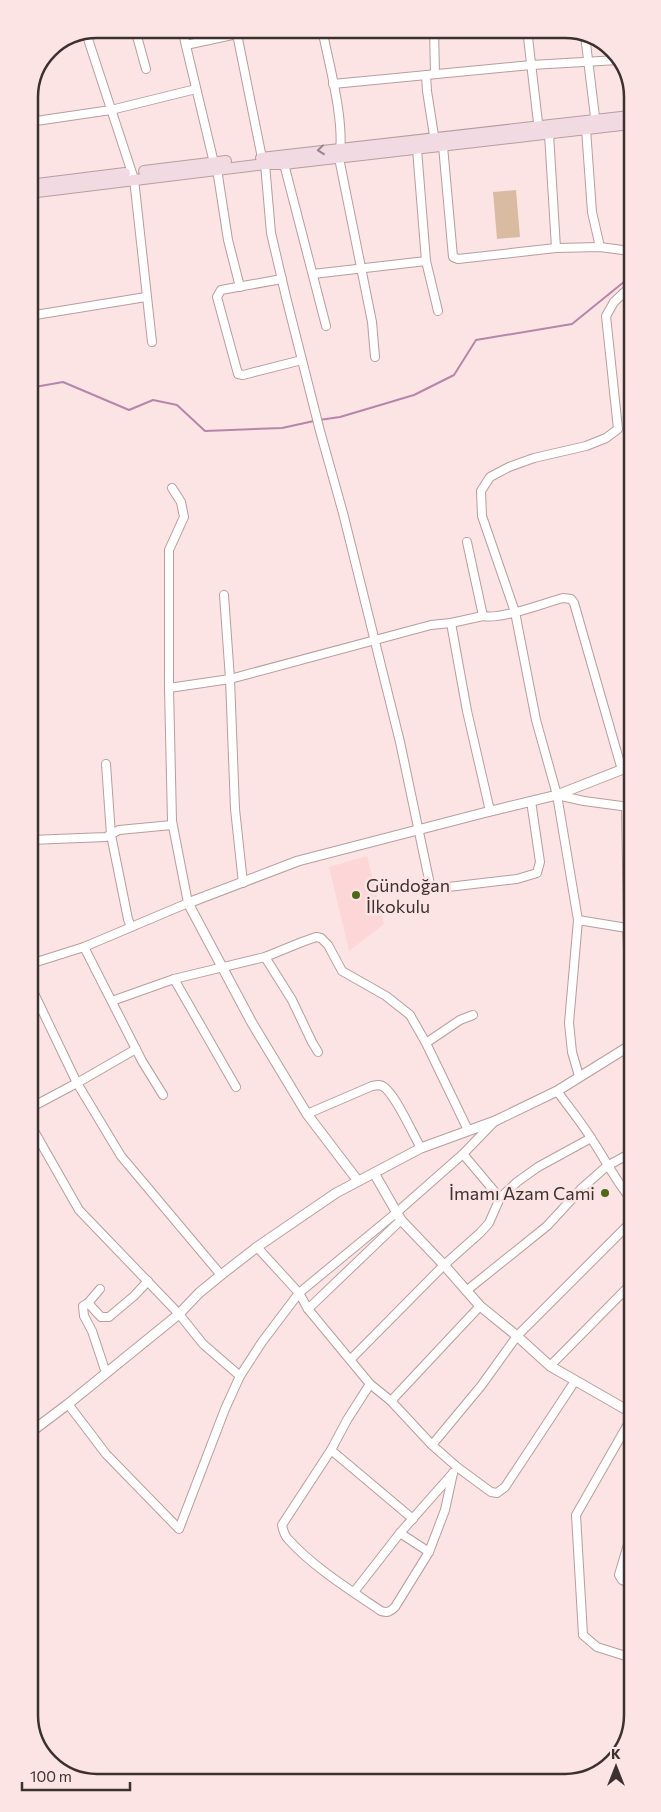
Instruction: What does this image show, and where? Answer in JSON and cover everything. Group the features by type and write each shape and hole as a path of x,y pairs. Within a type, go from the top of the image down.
{"main road":[{"path":"38,184 437,144 542,132 596,124 624,117"},
{"path":"542,132 586,129 596,124 624,124"},
{"path":"263,161 284,164 340,153 417,149 437,144"},
{"path":"38,192 133,176"}],"street":[{"path":"138,38 146,69"},
{"path":"184,38 215,166 228,240 240,287"},
{"path":"186,45 212,38"},
{"path":"238,38 263,161 271,233 400,742 431,889 517,879 538,873 540,862 531,801"},
{"path":"324,38 339,116 340,153 372,322 375,357"},
{"path":"434,38 435,74"},
{"path":"528,38 556,248"},
{"path":"88,39 133,176 152,342"},
{"path":"586,42 596,124"},
{"path":"333,84 531,65 612,61"},
{"path":"426,75 453,256 458,259 556,248 600,247 624,250"},
{"path":"38,121 111,110 196,89"},
{"path":"586,129 592,212 600,247"},
{"path":"417,149 426,261 438,311"},
{"path":"284,164 326,326"},
{"path":"312,274 426,261"},
{"path":"282,279 221,290 217,297 238,374 243,375 302,360"},
{"path":"579,1076 572,1052 570,1023 578,920 557,795 536,720 515,612 482,516 480,491 490,477 509,467 534,458 586,446 606,438 618,429 606,316 614,302 624,293"},
{"path":"38,315 146,297"},
{"path":"172,488 182,502 184,517 169,550 168,688 172,825 188,903 252,1023 307,1114 358,1181"},
{"path":"467,542 483,616"},
{"path":"224,595 230,679 235,809 243,883"},
{"path":"38,961 84,946 188,903 298,861 557,795 622,770 574,603 571,599 563,598 515,612 488,617 483,616 450,624 431,625 230,679 168,688"},
{"path":"450,624 467,711 490,811"},
{"path":"106,764 111,834 131,927"},
{"path":"557,795 624,806"},
{"path":"38,840 106,837 119,830 172,825"},
{"path":"578,920 624,928"},
{"path":"112,1001 174,979 265,957 316,937 321,938 328,945 342,971 386,996 410,1015 426,1043 468,1130"},
{"path":"84,946 136,1049 163,1095"},
{"path":"265,957 292,1000 318,1052"},
{"path":"174,979 236,1087"},
{"path":"38,1003 77,1083 122,1156 221,1275"},
{"path":"426,1043 460,1020 473,1015"},
{"path":"38,1104 136,1049"},
{"path":"38,1427 179,1314 199,1293 221,1275 257,1247 336,1194 420,1148 496,1121 557,1091 624,1049"},
{"path":"307,1114 379,1085 392,1096 420,1148"},
{"path":"557,1091 624,1188"},
{"path":"308,1309 496,1121"},
{"path":"38,1138 79,1210 179,1314 203,1344 240,1376"},
{"path":"351,1360 444,1265 484,1228 496,1209 500,1198 517,1182 538,1166 591,1138"},
{"path":"463,1154 500,1198"},
{"path":"466,1291 547,1226 582,1188 607,1166 624,1157"},
{"path":"374,1173 399,1217 480,1306 550,1366 624,1408"},
{"path":"68,1404 106,1454 179,1529 225,1409 240,1376 262,1342 299,1293 399,1217"},
{"path":"432,1445 481,1386 517,1336 624,1229"},
{"path":"257,1247 299,1293 308,1309 370,1384 391,1401 455,1470 491,1492 497,1493 505,1486 576,1381"},
{"path":"88,1303 101,1317 109,1317 134,1296 148,1281"},
{"path":"100,1289 83,1306 84,1316 92,1331 106,1373"},
{"path":"550,1366 624,1293"},
{"path":"391,1401 480,1306"},
{"path":"370,1384 331,1450 282,1524 286,1538 318,1566 354,1592 381,1611 391,1612 429,1552 446,1510 455,1470"},
{"path":"624,1431 576,1515 583,1635 597,1647 624,1655"},
{"path":"331,1450 413,1519"},
{"path":"354,1592 400,1533 455,1470"},
{"path":"400,1533 429,1552"},
{"path":"624,1558 619,1575 624,1581"}],"shaded area":[{"path":"516,190 520,237 497,239 493,192"},
{"name":"Gündoğan İlkokulu","path":"367,856 384,924 349,951 329,867"}],"waterway":[{"path":"319,420 340,417 414,395 454,375 476,340 572,324 624,282"},
{"path":"38,386 63,382 129,410 153,400 177,405 205,431 282,428 314,421"}],"place":[{"name":"Gündoğan İlkokulu","path":"356,895"},
{"name":"İmamı Azam Cami","path":"605,1193"}]}
